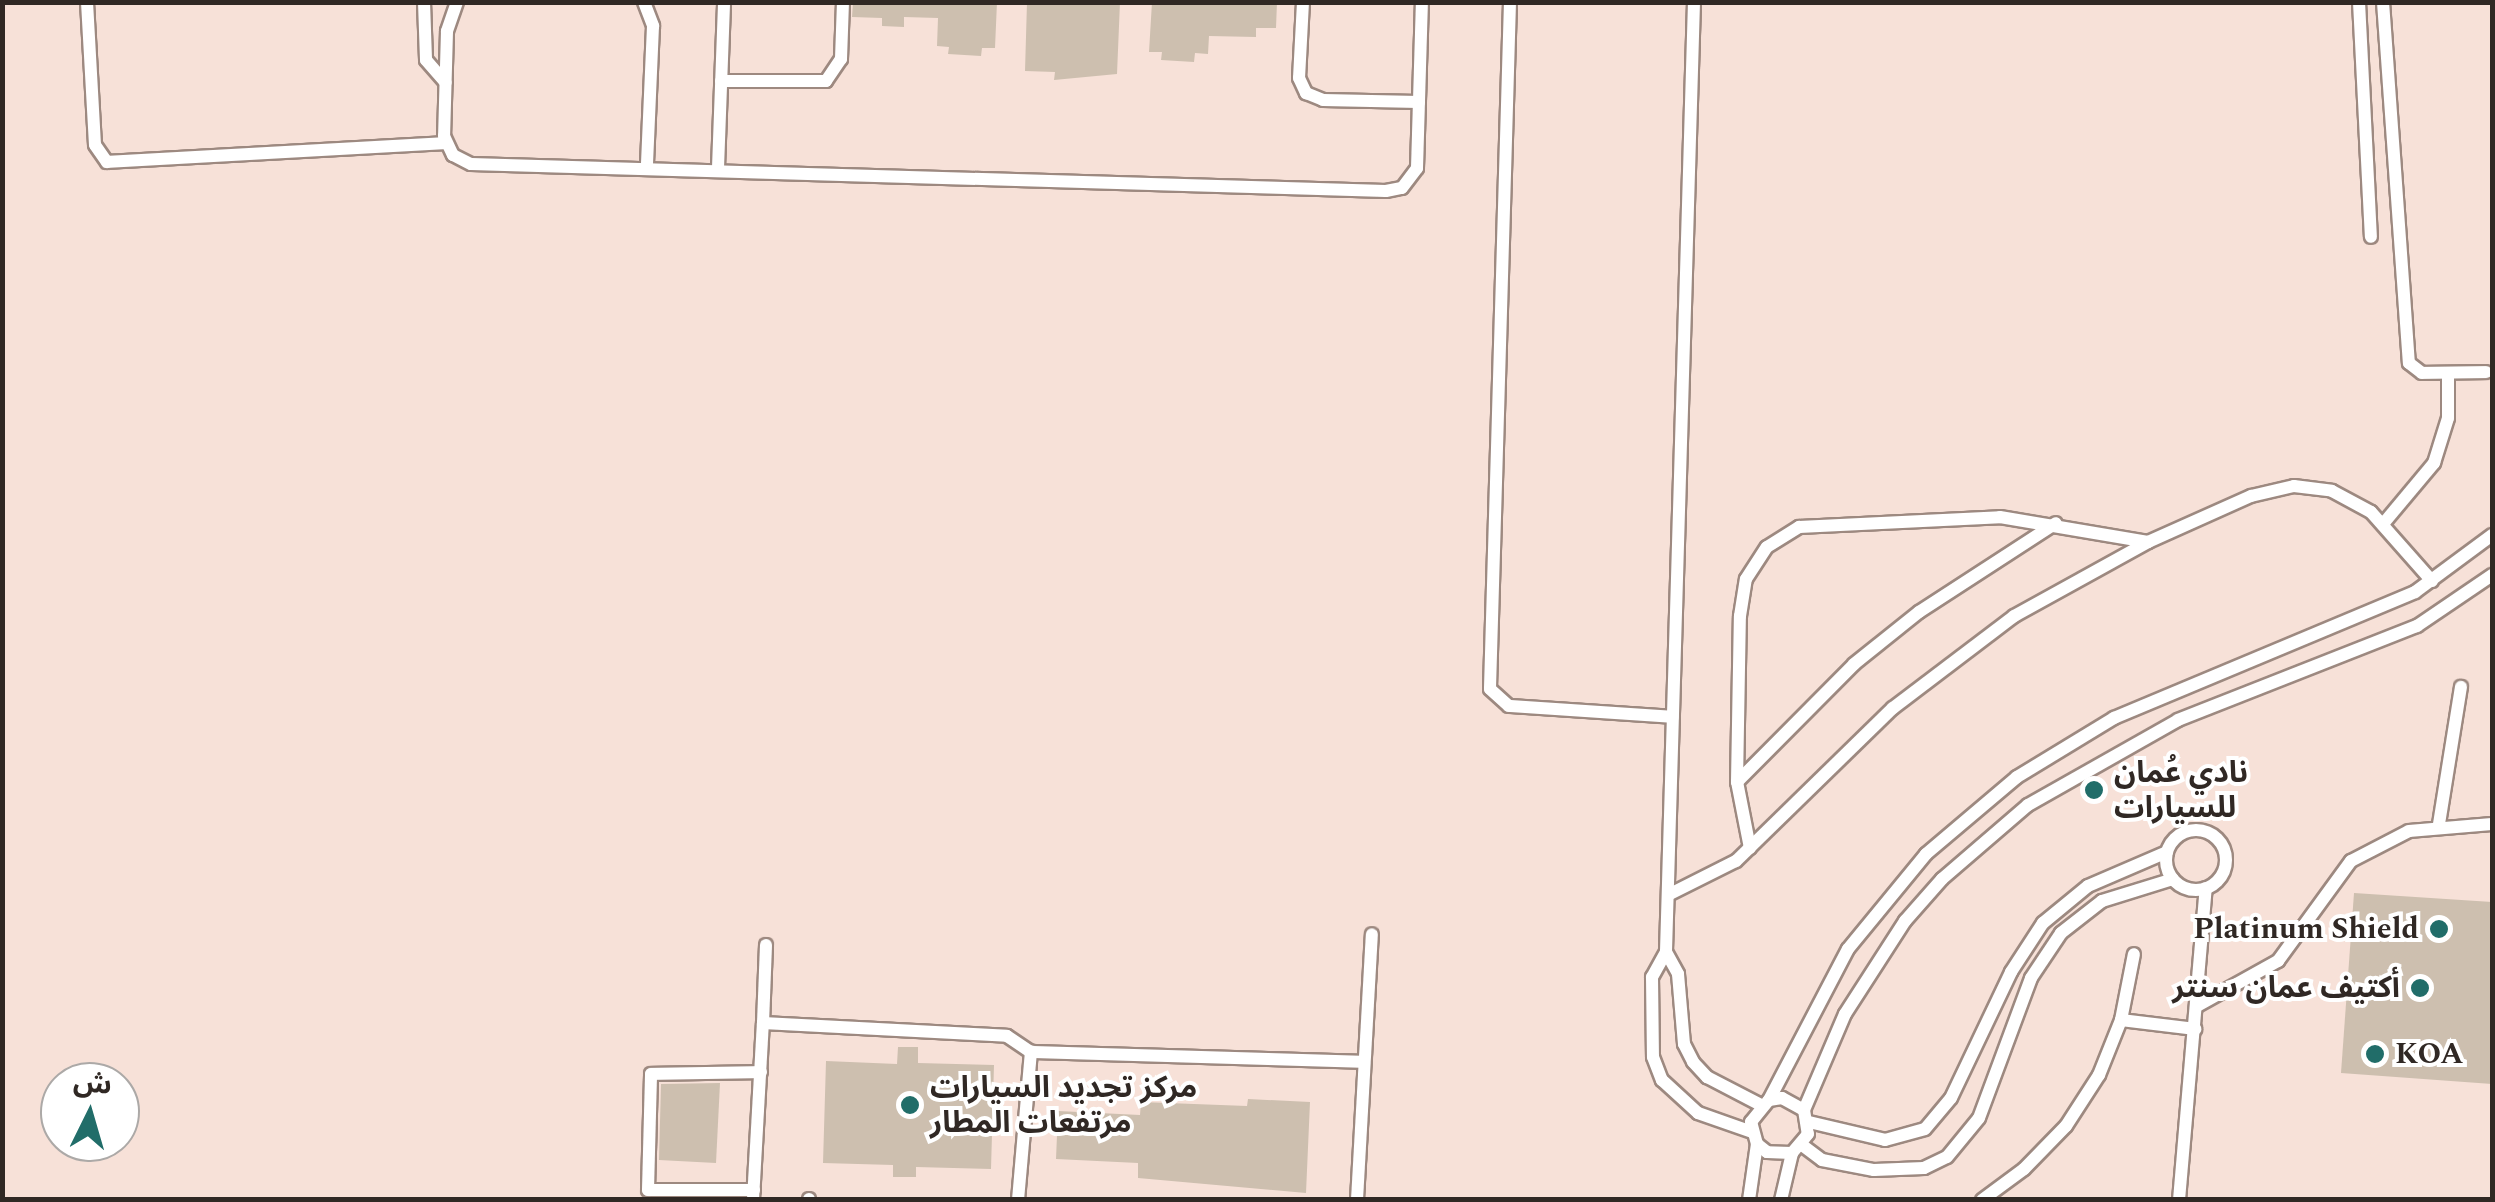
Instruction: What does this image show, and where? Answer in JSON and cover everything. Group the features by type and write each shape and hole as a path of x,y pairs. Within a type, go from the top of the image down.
{"lane":[{"path":"87,2 94,146 107,162 446,143 470,164 1394,190 1417,168 1422,2"},
{"path":"424,2 428,67 446,83"},
{"path":"446,143 448,21 457,2"},
{"path":"644,2 652,26 647,166"},
{"path":"718,168 724,2"},
{"path":"721,81 826,81 842,58 843,2"},
{"path":"1303,2 1299,78 1306,93 1323,100 1419,102"},
{"path":"1510,2 1490,690 1509,706 1673,717"},
{"path":"1694,2 1666,952 1652,992 1654,1057 1662,1080 1698,1113 1754,1138 1780,1156 1797,1149 1822,1160 1874,1170 1924,1168 1947,1157 1980,1118 2031,978 2061,933 2102,901 2173,879"},
{"path":"2359,2 2370,237"},
{"path":"2383,2 2406,354 2422,373 2486,372"},
{"path":"2383,524 2434,463 2448,418 2448,373"},
{"path":"1668,896 1720,873 1893,708 2014,616 2148,542 2251,496 2294,486 2332,492 2383,524 2432,581"},
{"path":"1750,848 1737,782 1740,616 1746,578 1767,547 1799,527 1837,522 2058,522 2148,542"},
{"path":"1737,782 1854,664 1918,612 2058,522"},
{"path":"1749,1200 1754,1138 1765,1102 1816,1002 1884,899 1926,854 2016,777 2114,718 2352,622 2432,581 2492,535"},
{"path":"1782,1200 1806,1116 1845,1014 1905,921 1956,866 2028,805 2126,744 2417,626 2492,575"},
{"path":"2439,824 2460,687"},
{"path":"2197,1006 2278,961 2351,861 2409,831 2439,824 2492,824"},
{"path":"1666,952 1678,974 1684,1044 1707,1077 1765,1102 1782,1098 1806,1116 1885,1140 1925,1129 1951,1098 2011,972 2043,923 2088,886 2167,852 2189,831 2214,837 2224,851 2224,868 2206,888 2179,1200"},
{"path":"2167,852 2173,879 2187,888 2206,888"},
{"path":"1357,1200 1372,934"},
{"path":"762,1072 651,1074 648,1190 754,1195 762,1072 766,945"},
{"path":"1982,1200 2024,1169 2066,1126 2099,1075 2121,1020 2134,954"},
{"path":"2121,1020 2195,1028"},
{"path":"763,1023 1007,1036 1031,1052 1363,1062"},
{"path":"1018,1200 1031,1052"}],"building":[{"path":"853,2 997,2 995,48 982,48 981,56 948,54 949,47 937,46 938,18 904,17 904,27 882,26 882,18 852,17"},
{"path":"1027,2 1120,2 1117,74 1054,80 1055,72 1025,71"},
{"path":"1152,2 1277,2 1276,28 1256,28 1256,37 1209,36 1208,54 1195,53 1194,62 1161,60 1162,52 1149,52"},
{"name":"أكتيف عمان سنتر","path":"2354,893 2492,902 2492,1084 2341,1073"},
{"path":"898,1047 918,1047 918,1063 994,1065 991,1169 916,1167 916,1177 893,1177 893,1165 823,1163 826,1061 897,1064"},
{"path":"720,1083 716,1163 659,1160 661,1084"},
{"path":"1248,1099 1310,1102 1306,1193 1138,1178 1138,1163 1056,1159 1058,1111 1140,1115 1141,1102 1247,1106"}],"place":[{"name":"نادي عُمان للسيارات","path":"2094,790"},
{"name":"Platinum Shield","path":"2439,929"},
{"name":"أكتيف عمان سنتر","path":"2420,988"},
{"name":"KOA","path":"2375,1054"},
{"name":"مركز تجديد السيارات مرتفعات المطار","path":"910,1105"}]}
